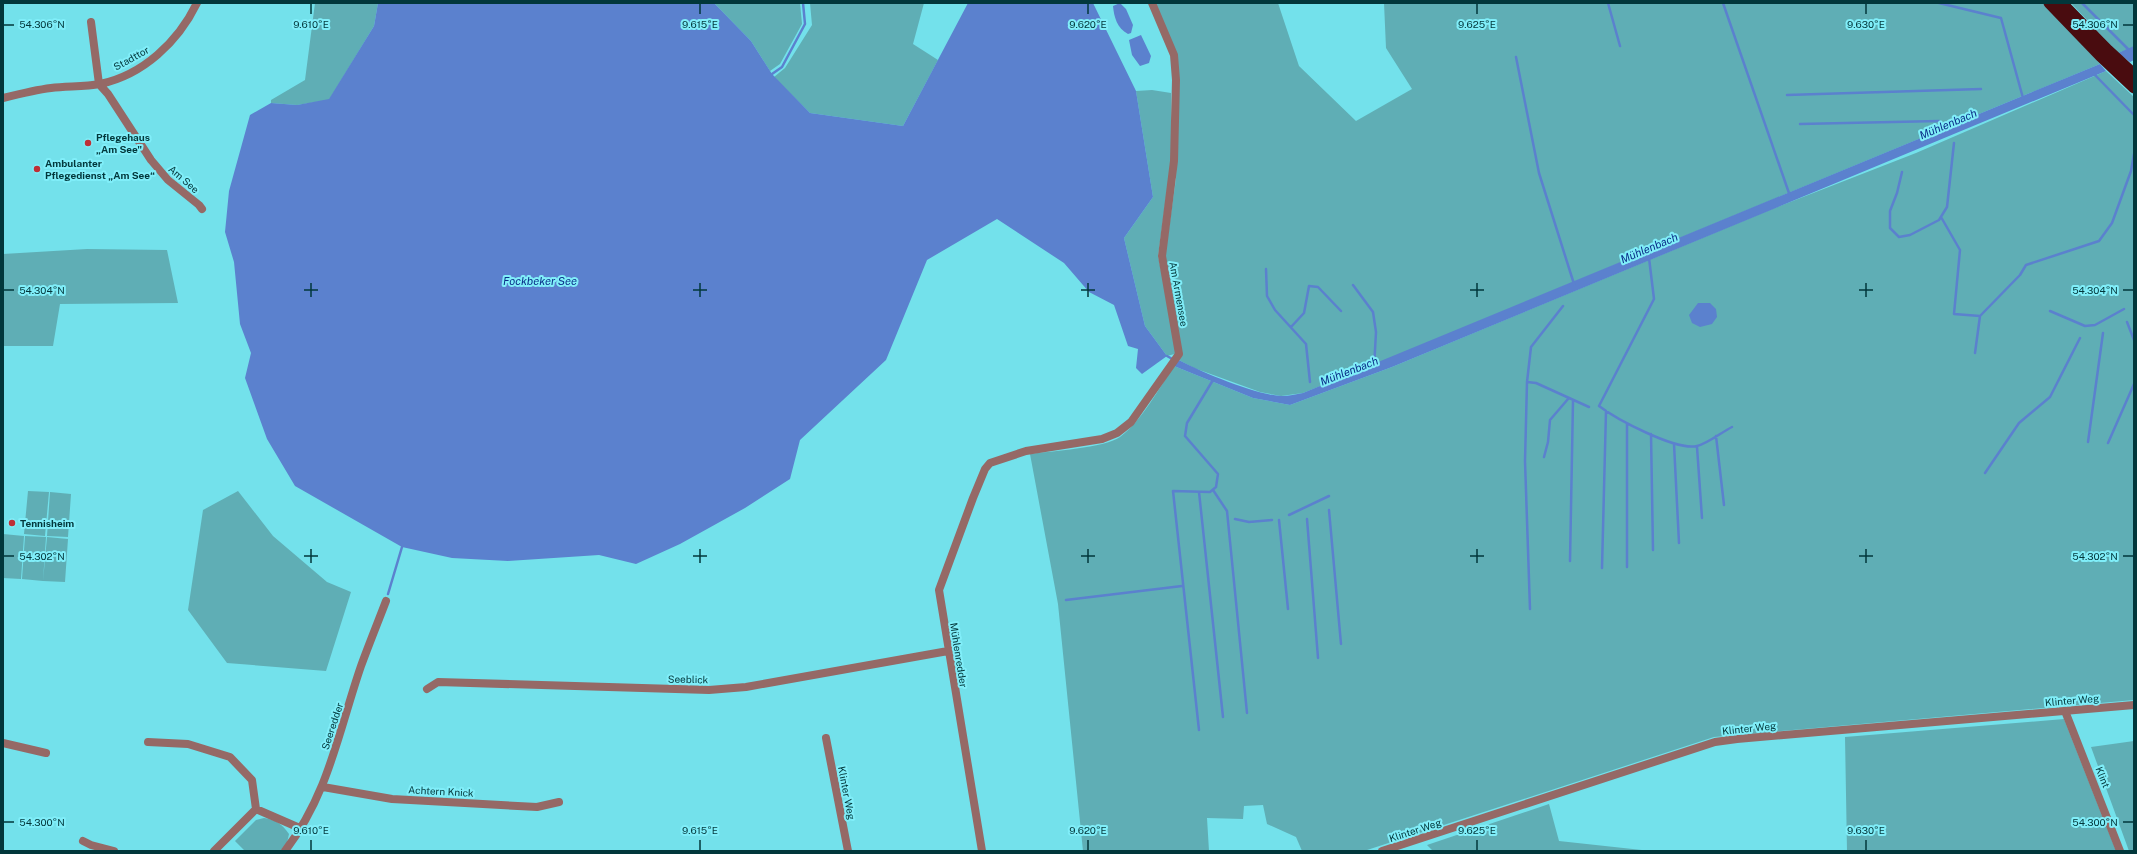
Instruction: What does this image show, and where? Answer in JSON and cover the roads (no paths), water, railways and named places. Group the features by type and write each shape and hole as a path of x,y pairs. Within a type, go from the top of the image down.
{"highway":[{"path":"2049,3 2104,53 2131,71"},
{"path":"2062,3 2104,53 2117,72 2134,88"}],"street":[{"name":"Stadttor","path":"3,98 51,88 99,84 124,76 151,61 170,44 184,27 197,3"},
{"name":"Am Armensee","path":"985,469 990,463 1026,451 1102,439 1118,433 1131,422 1179,354 1162,256 1174,161 1175,61 1174,55 1152,3"},
{"path":"91,22 99,84"},
{"name":"Am See","path":"99,84 108,94 151,160 168,180 202,209"},
{"name":"Mühlenredder","path":"982,851 939,590 985,469"},
{"name":"Seeredder","path":"285,851 302,829 323,787 361,668 386,600"},
{"name":"Seeblick","path":"427,689 438,682 709,690 746,687 948,651"},
{"name":"Klinter Weg","path":"1382,851 1715,742 2134,705"},
{"name":"Klint","path":"2065,711 2120,851"},
{"name":"Klinter Weg","path":"826,738 848,851"},
{"path":"148,742 188,744 230,758 252,780 256,809"},
{"path":"3,743 46,752"},
{"name":"Achtern Knick","path":"323,787 392,799 537,807 559,802"},
{"path":"256,809 302,829"},
{"path":"214,851 256,809"},
{"path":"83,841 91,845 114,851"}],"water":[{"name":"Fockbeker See","path":"378,3 714,3 751,41 772,74 810,113 903,126 968,3 1093,3 1136,91 1153,197 1124,238 1145,326 1167,356 1142,374 1136,368 1138,349 1128,346 1114,305 1089,292 1064,263 997,219 927,260 886,360 800,440 790,479 745,508 680,544 636,564 599,555 508,561 452,558 402,547 295,486 267,439 245,378 251,353 240,324 234,262 225,232 229,191 250,115 271,103 297,105 329,99 374,26"},
{"path":"1120,3 1126,9 1133,25 1131,33 1128,34 1121,29 1114,14 1113,6"},
{"path":"1141,35 1151,56 1149,63 1140,66 1132,55 1129,40"},
{"path":"2134,46 2134,60 2130,62 2118,53"},
{"path":"2100,64 2106,71 1392,367 1290,405 1253,398 1174,366 1177,359 1229,382 1272,395 1285,396 1303,393"},
{"path":"1698,303 1710,303 1716,309 1717,317 1712,324 1700,327 1692,323 1689,315"}],"waterway":[{"path":"772,74 782,67 805,24 803,3"},
{"path":"1608,3 1620,46"},
{"path":"1723,3 1790,196"},
{"path":"1939,3 2001,18 2023,98"},
{"path":"2082,3 2134,55"},
{"path":"1516,57 1539,173 1574,284"},
{"path":"2094,74 2134,115"},
{"path":"1787,95 1981,89"},
{"path":"1800,124 1939,121"},
{"path":"1902,172 1897,193 1890,211 1890,228 1899,237 1910,235 1939,220 1947,207 1954,143"},
{"path":"1975,353 1980,316 2020,275 2026,265 2099,241 2112,223 2131,171 2134,154"},
{"path":"1941,217 1960,250 1954,314 1980,316"},
{"path":"1649,258 1654,299 1599,406 1607,412 1646,433 1675,444 1687,446 1701,445 1732,427"},
{"path":"1266,269 1267,296 1275,310 1306,344 1310,382"},
{"path":"1353,285 1373,312 1376,332 1374,368"},
{"path":"1291,327 1304,313 1309,286 1318,287 1341,311"},
{"path":"1530,609 1525,461 1527,382 1531,347 1563,306"},
{"path":"2050,311 2085,326 2095,325 2124,309"},
{"path":"2127,322 2134,340"},
{"path":"2088,442 2103,333"},
{"path":"1985,473 2019,423 2050,397 2080,338"},
{"name":"Mühlenbach","path":"1167,356 1174,360"},
{"path":"1199,730 1173,491 1210,492 1216,487 1218,474 1185,436 1187,423 1213,380"},
{"path":"1527,382 1536,383 1589,407"},
{"path":"2108,443 2134,384"},
{"path":"1544,457 1548,442 1550,420 1568,399"},
{"path":"1570,561 1573,401"},
{"path":"1602,568 1606,411"},
{"path":"1627,424 1627,567"},
{"path":"1651,434 1653,550"},
{"path":"1716,436 1724,505"},
{"path":"1674,444 1679,543"},
{"path":"1697,447 1702,518"},
{"path":"1213,490 1227,511 1247,713"},
{"path":"1199,492 1223,717"},
{"path":"1289,515 1329,496"},
{"path":"1329,510 1341,644"},
{"path":"1235,519 1249,522 1272,520"},
{"path":"1307,519 1318,658"},
{"path":"1279,520 1288,609"},
{"path":"388,594 402,547"},
{"path":"1066,600 1182,586"}],"place":[{"name":"Pflegehaus „Am See\"","path":"88,143"},
{"name":"Ambulanter Pflegedienst „Am See“","path":"37,169"},
{"name":"Tennisheim","path":"12,523"}]}
